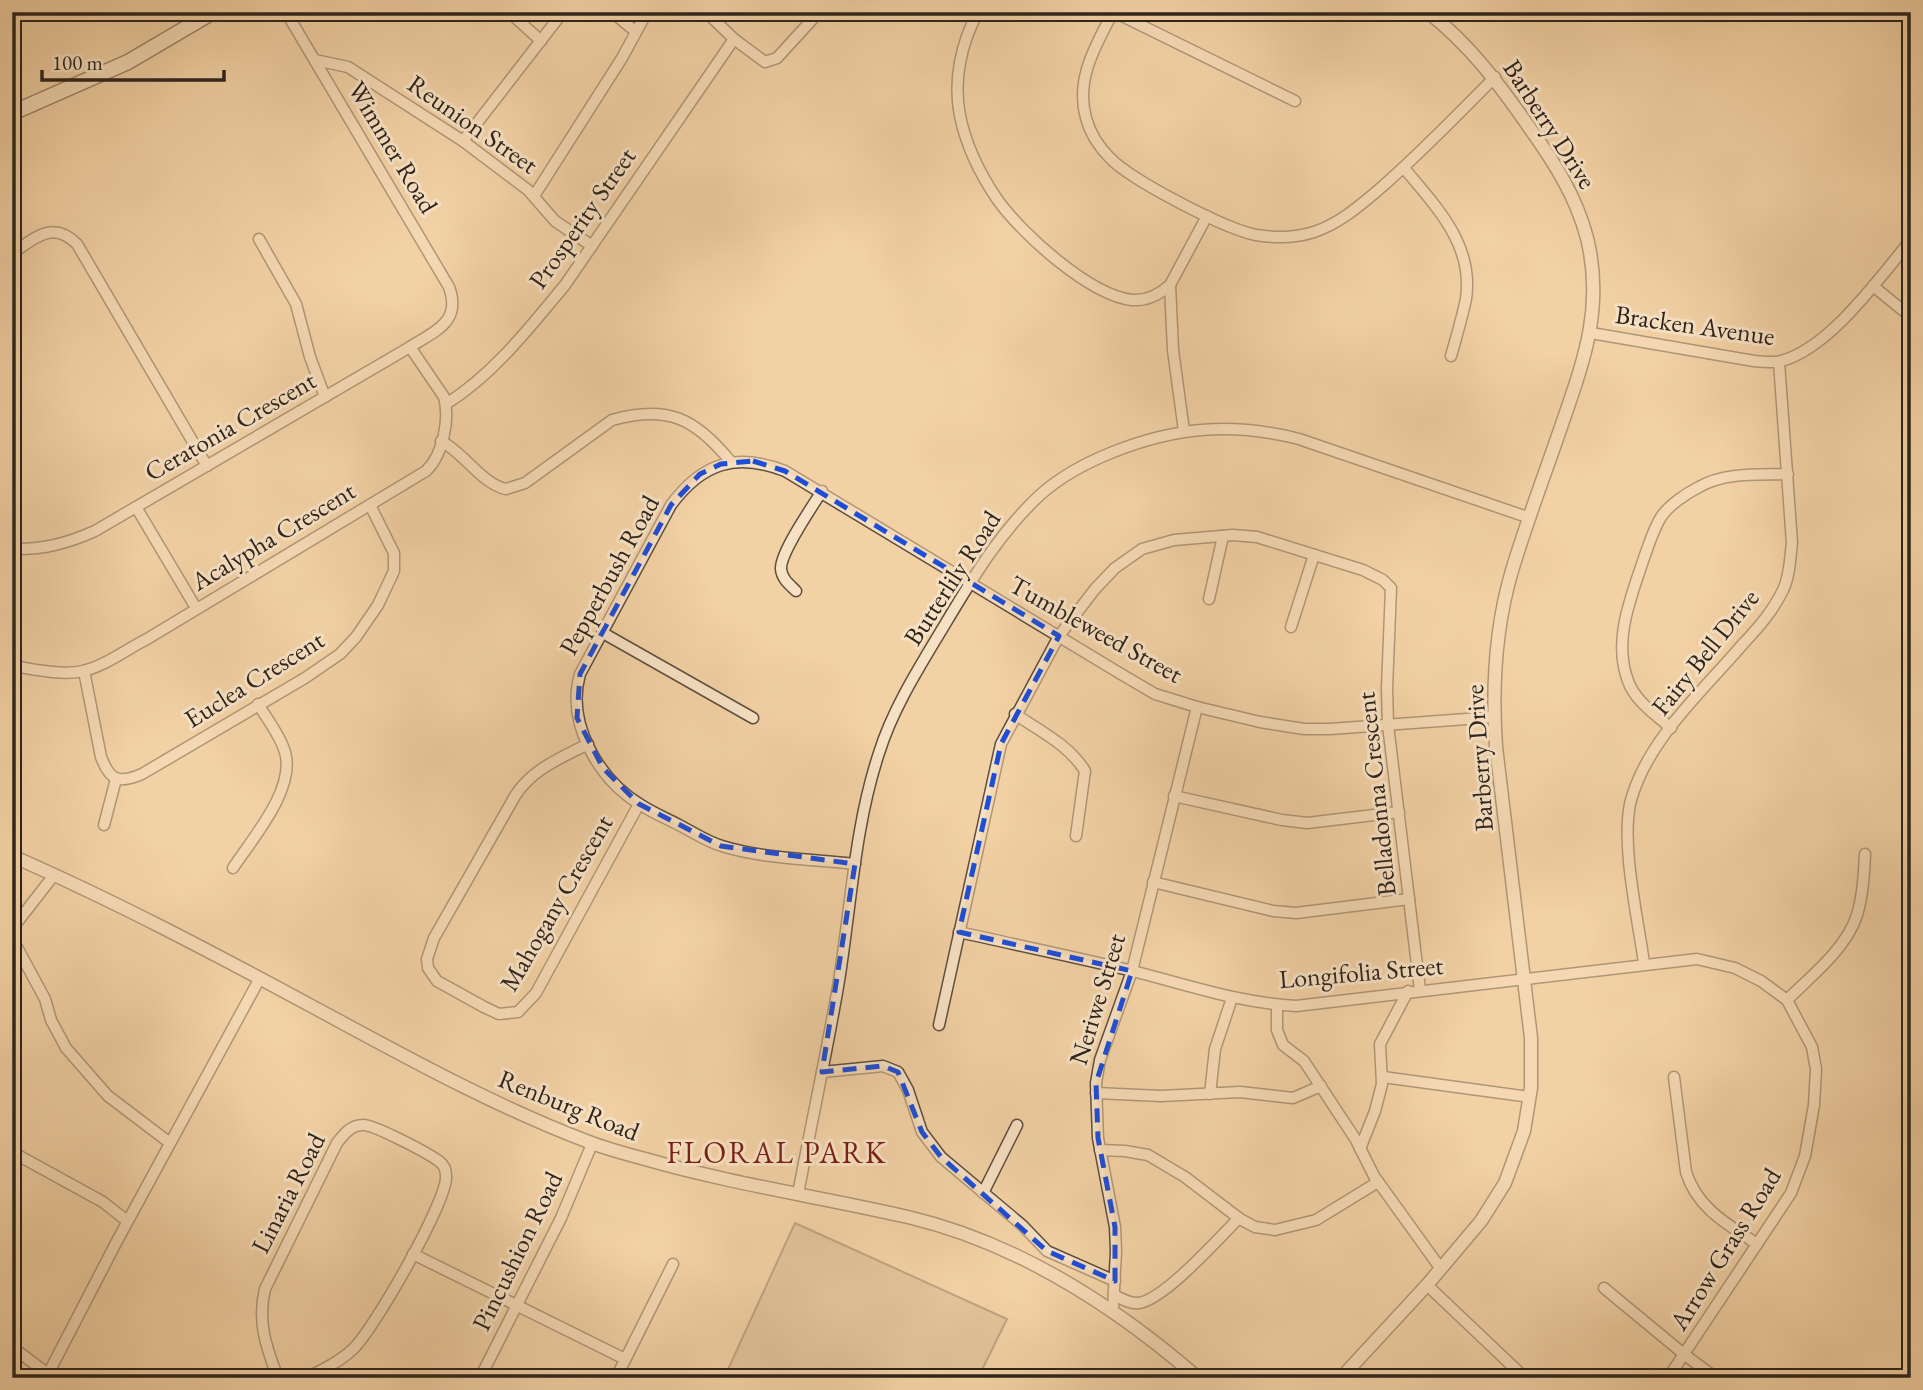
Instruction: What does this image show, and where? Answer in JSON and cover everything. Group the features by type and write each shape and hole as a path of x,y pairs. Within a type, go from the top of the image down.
{"main road":[{"path":"12,113 128,62 213,12"}],"street":[{"name":"Wimmer Road","path":"286,12 449,287 454,299 453,308"},
{"path":"509,12 541,41"},
{"path":"463,141 564,12"},
{"path":"612,12 635,31"},
{"path":"534,196 647,12"},
{"path":"710,14 734,39 759,59 771,62 818,12"},
{"path":"978,12 962,50 957,85 960,115 973,157 997,198 1026,234 1062,264 1112,295 1129,300 1148,299 1161,294 1170,285 1207,216"},
{"path":"1295,101 1113,12 1090,56 1084,79 1083,102 1086,120 1095,140 1111,160 1131,175 1207,216 1253,234 1284,237 1327,227 1352,212 1404,168 1495,77"},
{"name":"Barberry Drive","path":"1341,1378 1427,1285 1481,1221 1501,1190 1521,1140 1530,1097 1532,1051 1494,717 1499,634 1511,576 1591,332 1592,270 1588,240 1579,212 1558,168 1495,77 1461,40 1428,12"},
{"name":"Prosperity Street","path":"446,404 482,376 536,321 565,285 734,39"},
{"name":"Reunion Street","path":"315,61 348,67 463,141 498,165 534,196 555,221 592,246"},
{"path":"1404,168 1447,220 1465,261 1465,300 1451,356"},
{"path":"12,253 47,232 63,233 77,244 207,466"},
{"path":"259,239 296,304 307,348 325,397"},
{"name":"Bracken Avenue","path":"1591,332 1755,361 1779,362 1824,338 1873,286 1911,240"},
{"path":"1170,285 1173,350 1184,431"},
{"path":"1873,286 1911,317"},
{"name":"Ceratonia Crescent","path":"12,549 46,548 72,541 136,508 410,347 443,326 453,308"},
{"path":"410,347 446,404"},
{"name":"Fairy Bell Drive","path":"1644,963 1628,841 1629,812 1637,784 1650,758 1671,728 1766,618 1784,588 1789,571 1791,543 1788,474 1779,362"},
{"name":"Acalypha Crescent","path":"12,666 84,671 147,639 370,505 426,471 436,456 441,441 446,404"},
{"path":"441,441 460,452 488,480 506,489 525,483 612,420 628,416 663,414 680,418 716,444 731,462"},
{"name":"Butterlily Road","path":"798,1194 838,986 869,786 892,720 970,583 995,545 1027,508 1058,481 1093,460 1143,440 1202,428 1289,436 1530,518"},
{"name":"Pepperbush Road","path":"855,864 721,846 639,804 617,786 588,744 577,718 577,687 580,674 671,505 685,486 709,469 731,462 753,461 785,471 970,583"},
{"path":"1671,728 1638,699 1628,683 1623,663 1622,637 1627,607 1660,518 1697,487 1720,477 1788,474"},
{"path":"796,591 784,579 781,571 783,558 822,491"},
{"name":"Euclea Crescent","path":"116,779 125,780 142,774 305,678 340,654 356,637 379,605 391,579 395,561 391,544 370,505"},
{"path":"136,508 196,608"},
{"path":"1209,599 1223,536"},
{"name":"Belladonna Crescent","path":"939,1025 1001,744 1059,636 1115,568 1142,549 1174,540 1223,536 1257,537 1363,570 1383,580 1391,588 1388,725 1409,899 1414,991"},
{"path":"1291,627 1314,555"},
{"name":"Tumbleweed Street","path":"970,583 1155,694 1197,707 1304,729 1494,717"},
{"path":"603,633 753,718"},
{"path":"84,671 100,757 105,769 116,779 104,825"},
{"path":"233,868 268,816 287,774 285,751 258,704"},
{"name":"Neriwe Street","path":"1113,1309 1115,1227 1100,1150 1096,1093 1100,1060 1132,971 1197,707"},
{"path":"1015,715 1057,742 1079,761 1085,771 1076,836"},
{"name":"Mahogany Crescent","path":"588,744 536,772 515,796 433,938 427,959 428,968 437,981 499,1014 518,1012 525,1007 639,804"},
{"path":"1174,796 1307,823 1399,812"},
{"path":"1787,1000 1833,954 1849,933 1857,915 1862,891 1865,854"},
{"name":"Renburg Road","path":"12,856 188,940 436,1074 592,1144 686,1171 910,1218 977,1239 1046,1271 1113,1309 1198,1378"},
{"path":"12,929 54,875"},
{"path":"1153,882 1273,911 1313,912 1409,899"},
{"name":"Longifolia Street","path":"959,932 1132,971 1232,998 1277,1005 1297,1006 1524,979"},
{"path":"12,937 45,999 51,1020 66,1048 108,1096 170,1143"},
{"name":"Arrow Grass Road","path":"1524,979 1644,963 1697,959 1719,962 1761,981 1787,1000 1812,1047 1816,1069 1814,1105 1800,1174 1791,1193 1668,1378"},
{"path":"12,1347 47,1376 127,1221 260,978"},
{"path":"1360,1149 1375,1111 1383,1077 1380,1044 1414,991"},
{"path":"1210,1094 1215,1049 1232,998"},
{"path":"1277,1005 1280,1041 1301,1058 1321,1086 1378,1181 1441,1269"},
{"path":"822,1072 883,1066 898,1072 908,1090 922,1132 941,1157 1022,1225 1047,1251 1115,1280"},
{"path":"1383,1077 1530,1097"},
{"path":"1674,1077 1690,1186 1715,1216 1757,1244"},
{"path":"1096,1093 1161,1096 1240,1093 1293,1098 1321,1086"},
{"name":"Linaria Road","path":"278,1378 262,1332 261,1304 265,1289 343,1135 353,1127 366,1124 442,1163 446,1172 445,1187 413,1254"},
{"path":"983,1193 1017,1125"},
{"name":"Pincushion Road","path":"480,1378 561,1218 592,1144"},
{"path":"1100,1150 1148,1155 1185,1177 1239,1218 1255,1227 1275,1230 1315,1220 1378,1181"},
{"path":"12,1152 103,1202 127,1221"},
{"path":"1114,1295 1134,1303 1150,1300 1171,1284 1239,1218"},
{"path":"306,1378 353,1350 369,1331 413,1254 625,1359"},
{"path":"616,1378 673,1264"},
{"path":"1427,1285 1512,1374 1525,1378"},
{"path":"1604,1288 1685,1356 1716,1378"}],"highlighted area":[{"path":"753,461 785,471 1059,636 1001,744 959,932 1132,971 1096,1083 1098,1138 1115,1227 1115,1281 1047,1251 941,1157 922,1132 898,1072 883,1066 822,1072 855,864 721,846 639,804 603,768 577,718 580,674 671,505 700,474 721,464"}],"shaded area":[{"path":"795,1223 1007,1319 978,1378 724,1378"}],"district":[{"name":"FLORAL PARK","path":"777,1152"}]}
